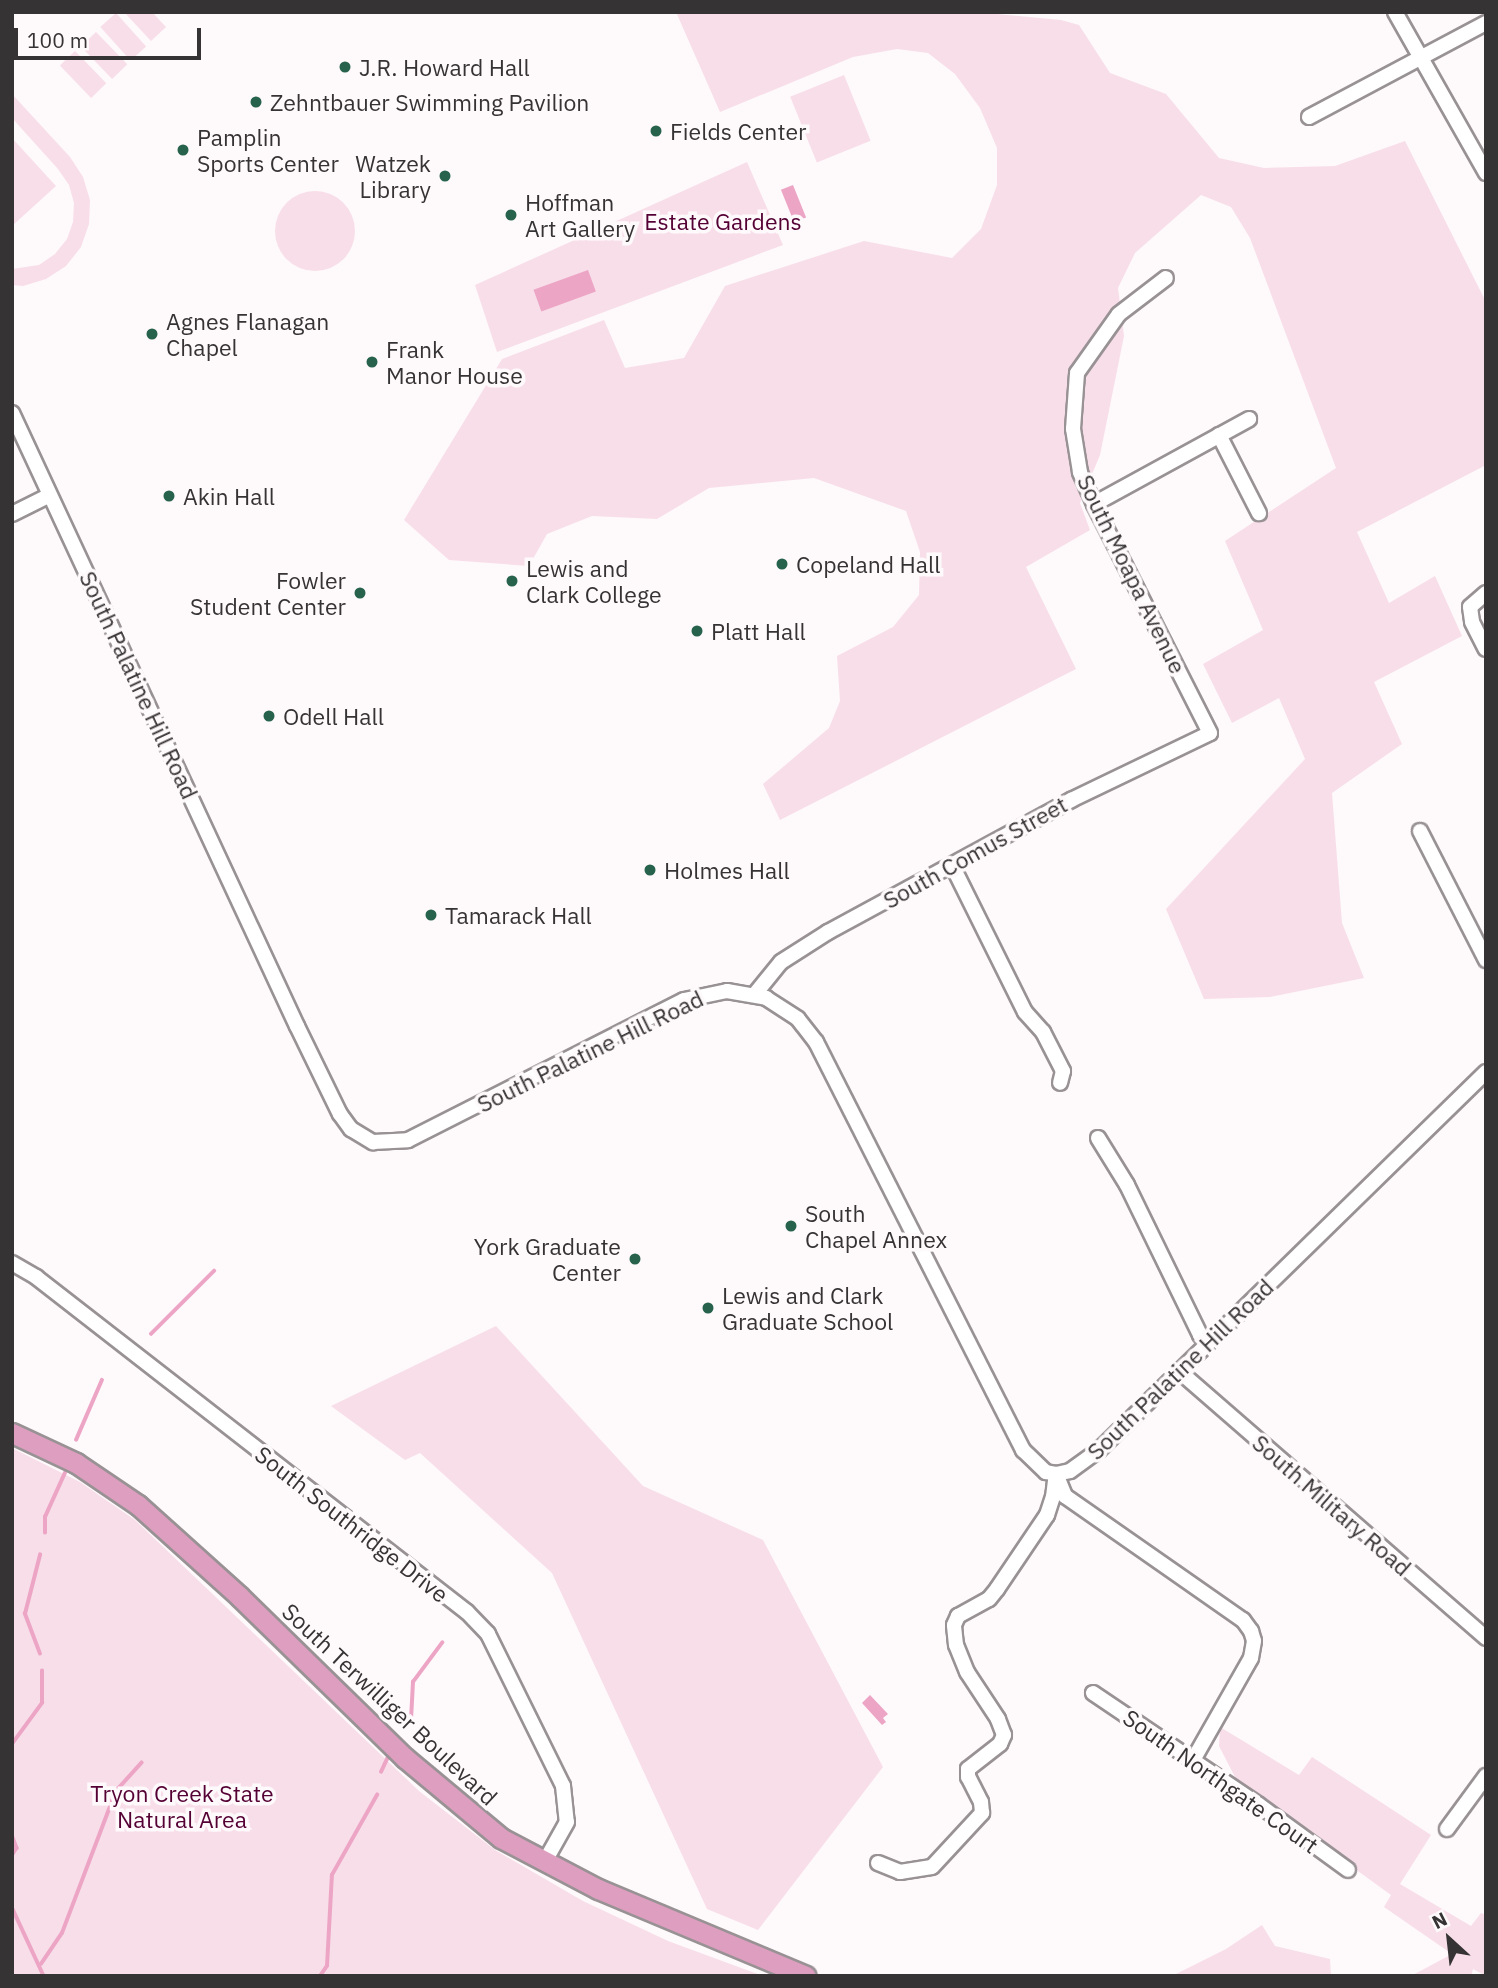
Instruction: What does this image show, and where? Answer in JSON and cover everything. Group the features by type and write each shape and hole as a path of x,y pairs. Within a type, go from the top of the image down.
{"main road":[{"name":"South Terwilliger Boulevard","path":"12,1433 76,1463 138,1506 240,1597 444,1793 501,1838 544,1863 598,1889 806,1976"}],"street":[{"path":"1395,12 1486,173"},
{"path":"1309,117 1486,23"},
{"name":"South Moapa Avenue","path":"1166,278 1119,314 1077,373 1073,429 1080,472 1210,733"},
{"name":"South Palatine Hill Road","path":"12,413 297,1026 340,1114 351,1129 361,1136 381,1143 408,1140 684,1000 727,991 755,994 790,1013 816,1042 1023,1450 1040,1469 1056,1475 1070,1471 1087,1461 1486,1072"},
{"path":"1094,503 1249,419"},
{"path":"1219,435 1259,513"},
{"path":"12,514 50,495"},
{"path":"1486,593 1470,607 1472,622 1486,649"},
{"name":"South Comus Street","path":"755,994 789,956 1071,800 1210,733"},
{"path":"1420,831 1481,942 1486,960"},
{"path":"952,865 1025,1012 1043,1032 1063,1071 1060,1083"},
{"path":"1098,1138 1127,1185 1200,1335 1207,1343"},
{"name":"South Southridge Drive","path":"12,1263 36,1277 467,1612 488,1634 563,1786 567,1822 544,1863"},
{"name":"South Military Road","path":"1179,1371 1486,1638"},
{"path":"1056,1475 1065,1496 1243,1620 1253,1636 1251,1658 1193,1760"},
{"path":"878,1863 900,1872 926,1870 938,1862 982,1813 981,1802 968,1777 968,1769 1004,1740 1002,1729 967,1672 956,1645 954,1625 958,1616 989,1599 998,1589 1047,1515 1054,1497 1056,1475"},
{"name":"South Northgate Court","path":"1093,1693 1348,1870"},
{"path":"1447,1829 1486,1776"}],"green space":[{"path":"124,12 152,12 166,27 151,41"},
{"path":"676,12 976,12 1061,20 1079,25 1110,73 1166,94 1219,158 1264,168 1335,166 1405,141 1486,302 1486,465 1357,532 1389,603 1435,576 1462,636 1374,682 1402,744 1332,793 1342,923 1364,978 1270,997 1204,999 1166,909 1305,759 1279,698 1232,723 1203,664 1263,630 1225,541 1336,468 1250,238 1231,207 1201,195 1135,253 1118,288 1124,336 1100,455 1080,503 1090,530 1026,567 1076,669 780,820 763,784 829,728 840,701 837,656 893,627 919,595 920,552 906,511 814,478 709,488 657,519 592,516 547,534 529,566 449,560 404,520 502,359 604,320 625,368 684,358 725,286 864,241 952,258 981,229 997,185 997,148 980,108 955,74 928,53 897,49 853,57 720,112"},
{"path":"116,13 146,46 131,60 100,27"},
{"path":"96,32 127,64 112,79 81,47"},
{"path":"75,51 106,83 91,98 60,66"},
{"path":"844,75 871,141 817,163 790,97"},
{"path":"12,94 70,157 83,177 90,200 89,224 81,247 66,266 46,279 23,286 12,285 12,269 39,265 55,254 67,239 73,222 74,203 69,185 58,169 12,118"},
{"path":"12,138 56,186 12,226"},
{"name":"Estate Gardens","path":"747,162 783,245 497,352 475,285"},
{"path":"315,191 330,194 343,203 352,216 355,231 352,246 343,259 330,268 315,271 300,268 287,259 278,246 275,231 278,216 287,203 300,194"},
{"path":"496,1326 643,1486 763,1540 883,1767 758,1930 707,1909 552,1573 420,1453 405,1460 331,1406"},
{"name":"Tryon Creek State Natural Area","path":"12,1448 80,1482 135,1520 419,1791 495,1850 583,1901 668,1941 763,1976 12,1976"},
{"path":"1220,1727 1299,1775 1312,1757 1431,1835 1400,1884 1471,1926 1481,1913 1486,1915 1486,1976 1473,1969 1471,1976 1411,1976 1452,1954 1384,1907 1391,1895 1253,1795 1235,1777 1219,1746"},
{"path":"1262,1925 1275,1946 1330,1959 1331,1976 1172,1976 1226,1949"}],"shaded area":[{"path":"793,185 806,217 794,222 781,190"},
{"path":"588,270 596,292 541,311 533,290"},
{"path":"870,1695 888,1714 883,1718 886,1722 882,1725 862,1703"}],"waterway":[{"path":"151,1334 214,1271"},
{"path":"76,1440 102,1380"},
{"path":"45,1533 45,1517 65,1473"},
{"path":"40,1555 25,1614 40,1654"},
{"path":"411,1720 413,1682 442,1643"},
{"path":"12,1744 42,1703 42,1671"},
{"path":"381,1772 390,1753"},
{"path":"41,1964 62,1933 116,1791 141,1763"},
{"path":"320,1976 327,1966 332,1875 377,1795"},
{"path":"12,1835 17,1848 12,1856"},
{"path":"12,1907 44,1976"}],"place":[{"name":"J.R. Howard Hall","path":"345,67"},
{"name":"Zehntbauer Swimming Pavilion","path":"256,102"},
{"name":"Fields Center","path":"656,131"},
{"name":"Pamplin Sports Center","path":"183,150"},
{"name":"Watzek Library","path":"445,176"},
{"name":"Hoffman Art Gallery","path":"511,215"},
{"name":"Agnes Flanagan Chapel","path":"152,334"},
{"name":"Frank Manor House","path":"372,362"},
{"name":"Akin Hall","path":"169,496"},
{"name":"Copeland Hall","path":"782,564"},
{"name":"Lewis and Clark College","path":"512,581"},
{"name":"Fowler Student Center","path":"360,593"},
{"name":"Platt Hall","path":"697,631"},
{"name":"Odell Hall","path":"269,716"},
{"name":"Holmes Hall","path":"650,870"},
{"name":"Tamarack Hall","path":"431,915"},
{"name":"South Chapel Annex","path":"791,1226"},
{"name":"York Graduate Center","path":"635,1259"},
{"name":"Lewis and Clark Graduate School","path":"708,1308"}]}
